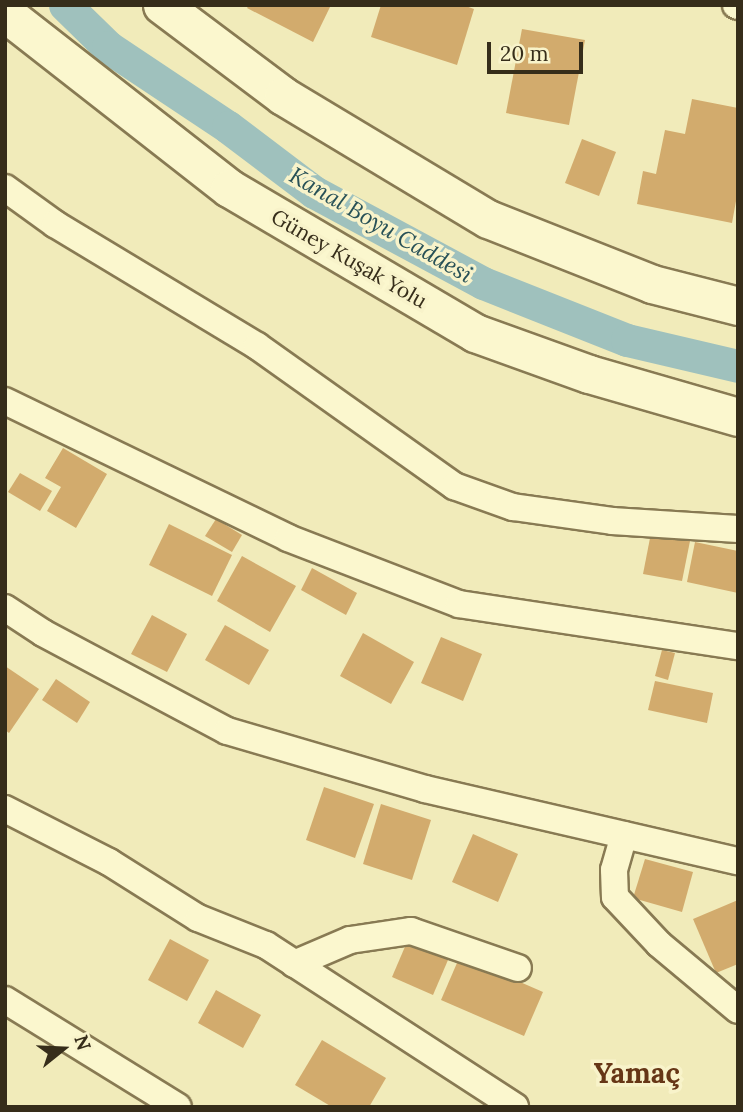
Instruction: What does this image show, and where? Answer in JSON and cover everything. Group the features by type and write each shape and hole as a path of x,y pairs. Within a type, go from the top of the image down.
{"main road":[{"path":"162,5 283,96 488,219 652,284 738,306"},
{"name":"Güney Kuşak Yolu","path":"5,13 229,188 475,333 589,374 738,417"}],"street":[{"path":"5,188 55,224 257,346 454,486 526,509 612,521 738,529"},
{"path":"5,401 288,538 459,604 738,646"},
{"path":"5,608 43,633 227,731 425,789 738,861"},
{"path":"5,809 109,862 198,918 265,945 514,1107"},
{"path":"624,835 614,870 615,897 659,944 738,1010"},
{"path":"294,964 350,940 411,931 518,968"},
{"path":"5,1000 178,1107"}],"building":[{"path":"249,5 330,7 313,42 247,8"},
{"path":"381,5 463,5 474,9 457,65 371,37"},
{"path":"522,29 585,40 569,125 506,113"},
{"path":"692,99 738,108 738,190 732,223 637,204 643,171 656,174 665,130 685,134"},
{"path":"582,139 616,152 599,196 565,183"},
{"path":"63,448 107,474 76,528 47,511 61,487 45,478"},
{"path":"20,473 52,491 40,511 8,492"},
{"path":"216,519 242,535 232,552 205,536"},
{"path":"169,524 232,555 212,596 149,565"},
{"path":"651,533 690,541 682,581 643,574"},
{"path":"695,542 738,551 738,593 687,582"},
{"path":"242,556 296,586 270,632 217,601"},
{"path":"312,568 357,593 346,615 301,590"},
{"path":"152,615 187,634 167,672 131,654"},
{"path":"225,625 269,650 249,685 205,660"},
{"path":"363,633 414,662 391,704 340,676"},
{"path":"441,637 482,654 463,701 421,683"},
{"path":"662,650 675,653 668,680 655,676"},
{"path":"5,666 39,689 9,733 5,730"},
{"path":"56,679 90,702 77,723 42,700"},
{"path":"655,681 713,693 707,723 648,710"},
{"path":"324,787 374,804 355,858 306,840"},
{"path":"381,804 431,820 412,880 363,864"},
{"path":"473,834 518,854 498,902 452,882"},
{"path":"645,859 693,872 682,912 633,898"},
{"path":"738,900 738,964 716,973 693,919"},
{"path":"410,935 451,953 433,995 392,977"},
{"path":"170,939 209,960 187,1001 148,980"},
{"path":"460,956 543,992 524,1036 441,1000"},
{"path":"216,990 261,1015 243,1048 198,1023"},
{"path":"322,1040 386,1078 369,1107 332,1107 295,1085"}],"waterway":[{"name":"Kanal Boyu Caddesi","path":"65,5 108,47 228,127 314,192 483,283 627,340 738,366"}],"district":[{"name":"Yamaç","path":"637,1073"}]}
